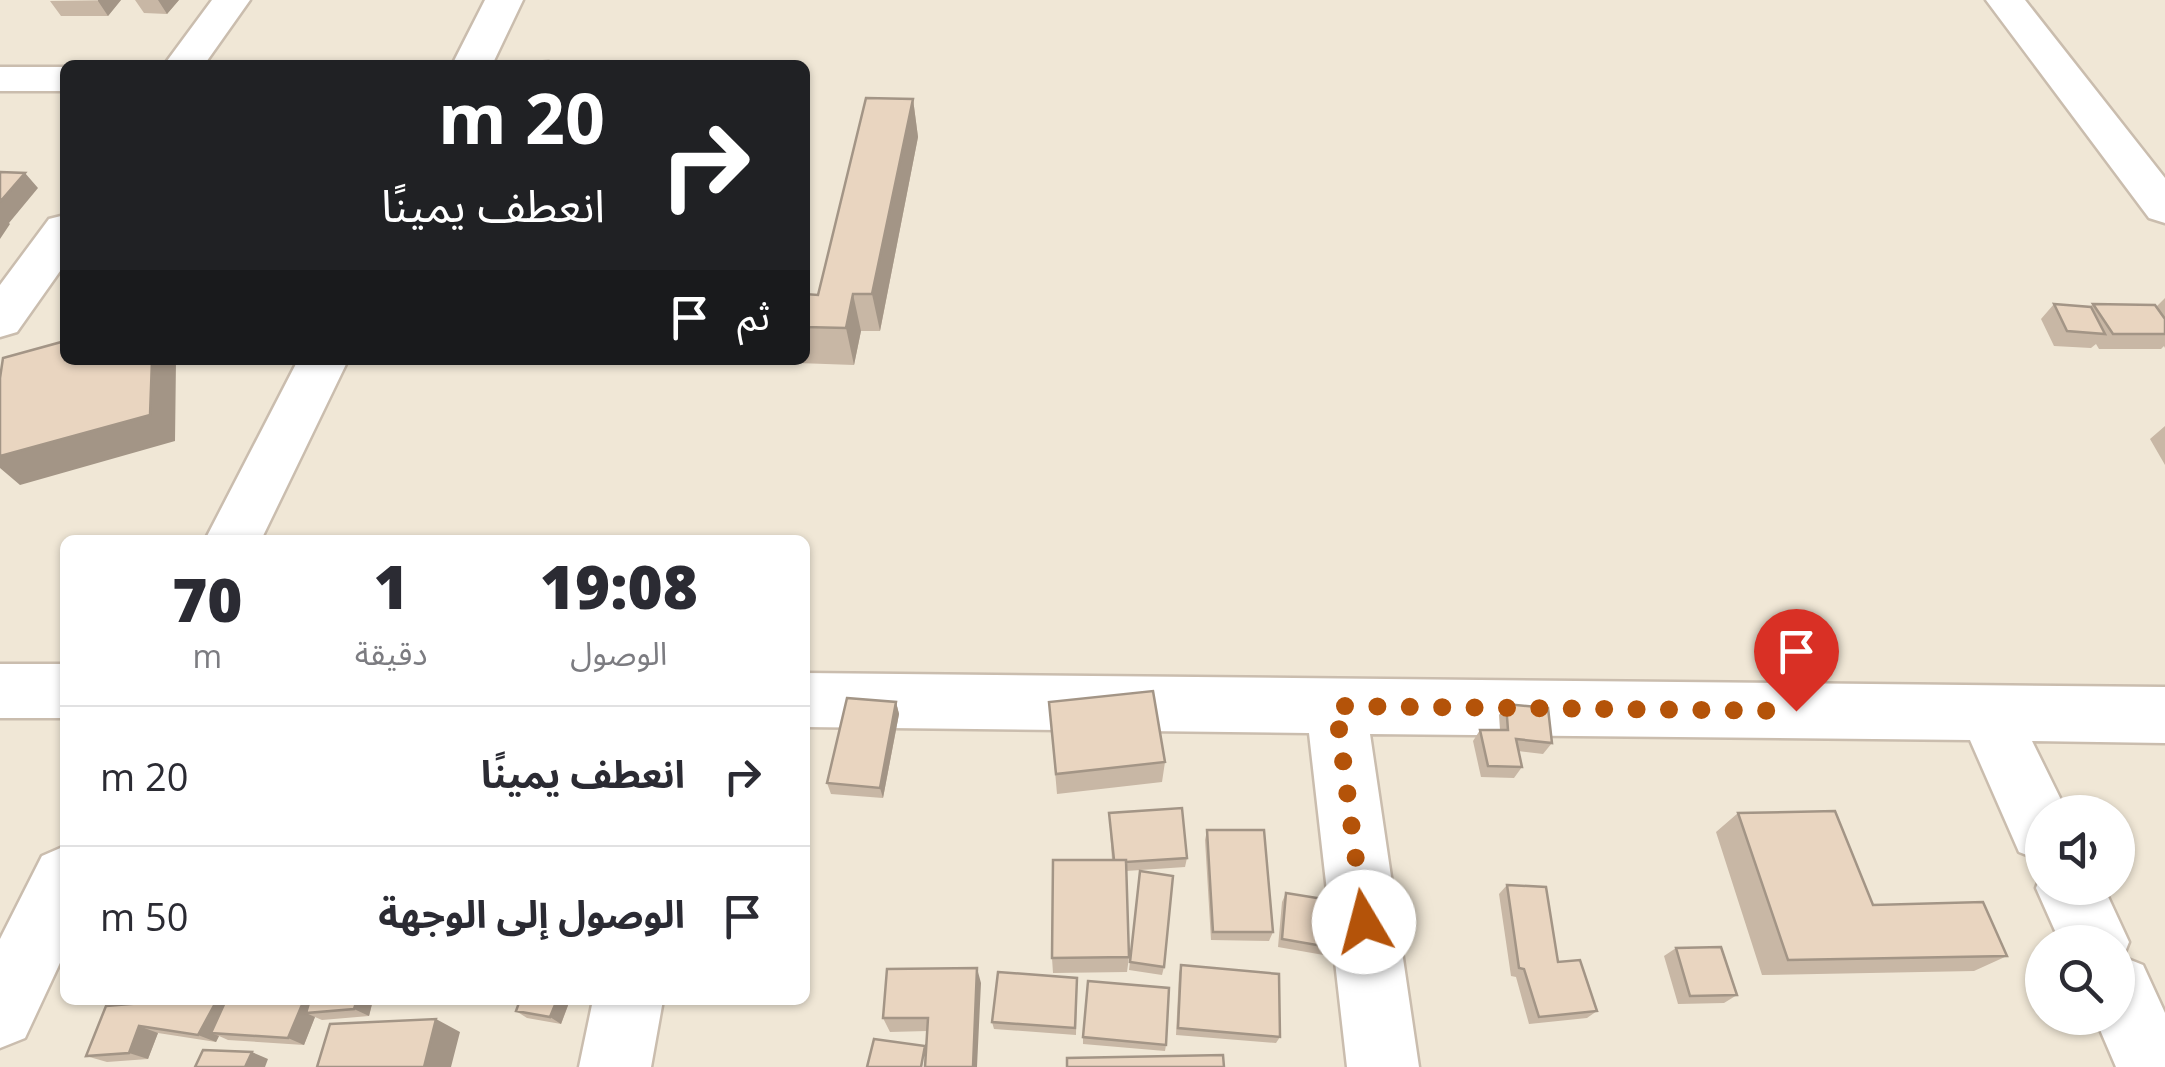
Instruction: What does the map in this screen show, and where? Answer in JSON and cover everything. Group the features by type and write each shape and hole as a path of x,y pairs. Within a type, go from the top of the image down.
{"street":[{"path":"188,60 232,0"},
{"path":"474,60 504,0"},
{"path":"2005,0 2165,208"},
{"path":"0,79 60,79"},
{"path":"0,320 60,237"},
{"path":"236,535 321,365"},
{"path":"0,691 60,692"},
{"path":"810,700 2165,715"},
{"path":"1336,706 1383,1067"},
{"path":"1988,713 2026,795"},
{"path":"0,1013 60,890"},
{"path":"614,1067 627,1005"},
{"path":"2135,1026 2154,1067"}],"shaded area":[{"path":"0,0 2165,0 2165,1067 0,1067"}],"building":[{"path":"866,98 913,99 872,294 853,294 846,328 810,327 810,294 818,295"},
{"path":"0,172 25,173 0,202"},
{"path":"2054,304 2091,307 2105,334 2067,331"},
{"path":"2093,304 2155,305 2165,319 2165,334 2113,334"},
{"path":"60,342 60,365 152,365 150,415 0,456 3,358"},
{"path":"1153,691 1165,762 1056,774 1049,702"},
{"path":"847,698 896,702 880,788 827,783"},
{"path":"1506,704 1548,708 1552,743 1516,739 1522,767 1488,766 1480,730 1508,730"},
{"path":"1182,808 1187,858 1114,860 1109,813"},
{"path":"1835,811 1873,905 1983,902 2007,956 1788,960 1738,813"},
{"path":"1207,830 1264,830 1273,932 1213,932"},
{"path":"1053,860 1126,860 1129,957 1052,958"},
{"path":"1140,871 1173,876 1164,967 1130,962"},
{"path":"1507,885 1546,887 1558,962 1580,960 1597,1011 1539,1017 1524,969 1519,968"},
{"path":"1286,893 1342,902 1340,949 1282,939"},
{"path":"1721,947 1737,995 1690,996 1676,948"},
{"path":"1181,965 1279,974 1280,1037 1178,1028"},
{"path":"977,968 973,1067 925,1067 928,1018 883,1018 887,969"},
{"path":"998,972 1077,978 1075,1028 992,1022"},
{"path":"1088,981 1169,988 1166,1045 1083,1037"},
{"path":"214,1005 198,1035 139,1026 129,1053 86,1056 106,1006"},
{"path":"224,1005 302,1005 288,1038 211,1033"},
{"path":"308,1005 355,1005 354,1009 306,1013"},
{"path":"518,1005 555,1005 550,1017 516,1011"},
{"path":"436,1019 424,1067 317,1067 330,1024"},
{"path":"874,1039 925,1046 921,1067 867,1067"},
{"path":"203,1050 252,1052 245,1067 195,1067"},
{"path":"1223,1055 1224,1067 1067,1067 1067,1058"}],"route":[{"path":"1364,922 1336,706 1796,711"}]}
